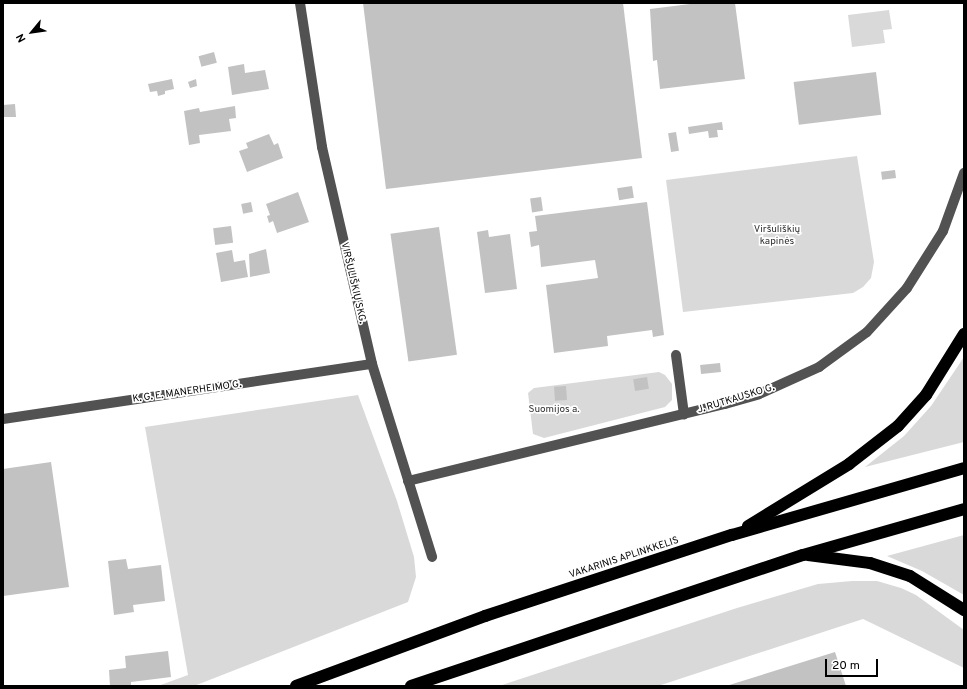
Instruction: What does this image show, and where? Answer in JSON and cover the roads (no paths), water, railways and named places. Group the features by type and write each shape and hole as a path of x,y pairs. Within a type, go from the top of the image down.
{"highway":[{"path":"732,535 849,464 898,426 926,395 964,334"},
{"name":"VAKARINIS APLINKKELIS","path":"296,686 485,616 732,535 964,468"},
{"path":"411,686 802,555 964,509"},
{"path":"802,555 870,563 910,576 964,610"}],"street":[{"name":"VIRŠULIŠKIŲ SKG.","path":"300,3 322,146 372,364 432,557"},
{"name":"J. RUTKAUSKO G.","path":"408,481 684,414 759,394 819,367 867,332 907,288 943,231 964,172"},
{"path":"676,355 684,414"},
{"name":"K. G. E. MANERHEIMO G.","path":"3,419 372,364"}],"park label":[{"name":"Viršuliškių kapinės","path":"777,234"},
{"name":"Suomijos a.","path":"554,410"}]}
